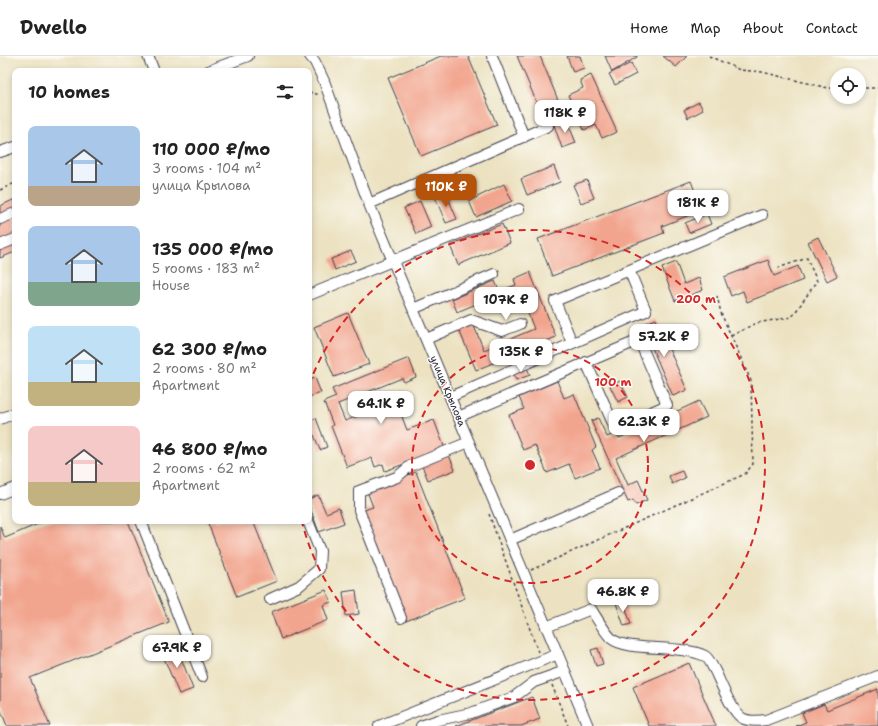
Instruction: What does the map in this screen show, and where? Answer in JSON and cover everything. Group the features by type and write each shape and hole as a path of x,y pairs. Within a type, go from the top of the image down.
{"street":[{"path":"148,56 153,68"},
{"path":"216,68 248,56"},
{"name":"улица Крылова","path":"310,56 315,62 324,81 369,204 588,726"},
{"path":"492,56 524,137"},
{"path":"369,204 548,126"},
{"path":"0,152 12,147"},
{"path":"312,294 519,209"},
{"path":"0,219 12,214"},
{"path":"572,343 555,301 762,214"},
{"path":"0,245 12,240"},
{"path":"450,397 646,311 629,270"},
{"path":"413,309 494,274"},
{"path":"426,339 471,320 502,330 520,324"},
{"path":"458,417 586,362 639,340 667,405 615,428 586,362"},
{"path":"0,419 12,414"},
{"path":"401,618 360,510 359,491 397,477 410,466 469,442"},
{"path":"0,494 12,489"},
{"path":"510,540 618,492"},
{"path":"141,524 202,677"},
{"path":"270,599 299,586 319,569 320,551 309,524"},
{"path":"546,627 591,609 612,639 620,643 631,646 675,649 694,652 706,656 735,711 743,718 755,721 766,720 780,713 878,676"},
{"path":"379,726 558,654"},
{"path":"421,726 438,720 471,713 514,697 534,682 565,671"}],"path":[{"path":"709,56 740,70 762,72 830,88"},
{"path":"866,88 878,88"},
{"path":"0,190 12,184"},
{"path":"732,336 756,323 792,317 817,281 807,258 778,268"},
{"path":"524,573 745,474 753,464 751,381 722,312 717,296"},
{"path":"488,513 542,660"},
{"path":"550,676 568,726"}],"building":[{"path":"441,56 468,56 497,125 421,156 388,78"},
{"path":"517,56 540,56 558,100 539,108"},
{"path":"567,56 580,56 584,68 573,72"},
{"path":"605,56 637,56 637,57 612,72"},
{"path":"663,56 687,56 676,67"},
{"path":"631,63 636,74 615,85 609,74"},
{"path":"591,75 617,132 602,138 596,125 584,130 568,95 583,88 580,80"},
{"path":"699,102 703,110 688,118 684,110"},
{"path":"567,120 576,143 562,148 554,125"},
{"path":"554,166 560,182 527,195 521,179"},
{"path":"587,180 594,198 581,203 573,185"},
{"path":"691,181 702,210 662,226 664,233 552,276 538,239"},
{"path":"504,184 512,201 476,217 469,201"},
{"path":"446,193 457,219 446,223 435,197"},
{"path":"12,200 12,209 0,214 0,206"},
{"path":"420,201 431,227 416,234 404,208"},
{"path":"707,214 711,224 689,233 685,223"},
{"path":"12,219 12,236 0,241 0,224"},
{"path":"502,224 510,243 458,265 450,245"},
{"path":"818,237 837,276 827,281 808,242"},
{"path":"12,244 12,253 0,258 0,249"},
{"path":"351,251 356,261 335,270 331,259"},
{"path":"768,260 774,276 798,266 803,280 747,302 743,291 731,296 724,277"},
{"path":"676,262 684,284 699,278 703,290 675,301 662,268"},
{"path":"530,272 556,337 476,370 459,330 473,324 484,350 534,329 520,293 496,303 493,297 457,312 452,299 495,281 499,291 516,285 514,279"},
{"path":"348,313 369,364 334,377 314,327"},
{"path":"656,319 687,390 673,396 642,325"},
{"path":"409,358 416,377 404,382 402,378 338,404 345,421 396,401 407,430 434,420 445,449 385,471 383,464 375,467 372,458 347,467 331,426 333,425 324,402 336,397 332,389"},
{"path":"526,365 530,375 516,380 512,371"},
{"path":"315,378 321,393 312,396 312,379"},
{"path":"557,381 564,398 574,394 596,447 592,450 600,468 575,478 569,464 547,473 535,445 523,450 509,415 524,409 519,397"},
{"path":"620,381 628,397 618,402 610,386"},
{"path":"699,401 707,417 616,458 628,485 638,480 647,500 636,505 633,500 628,502 591,421 598,418 607,437 616,433 619,438"},
{"path":"316,418 327,447 320,450 314,435 312,436 312,420"},
{"path":"449,455 455,470 428,480 422,466"},
{"path":"682,471 685,478 672,484 669,476"},
{"path":"416,472 465,598 406,621 364,510 373,507 367,491"},
{"path":"318,495 326,513 339,508 344,523 319,532 312,513 312,498"},
{"path":"38,524 129,524 169,622 30,678 50,726 7,726 0,708 0,526 5,538"},
{"path":"208,524 254,524 277,581 237,597"},
{"path":"326,590 331,602 323,605 328,620 281,639 271,612"},
{"path":"356,590 359,614 346,616 343,592"},
{"path":"623,600 631,624 624,626 616,603"},
{"path":"176,645 193,689 179,694 161,651"},
{"path":"598,648 603,664 596,666 591,650"},
{"path":"689,663 716,726 649,726 633,687"},
{"path":"878,689 878,726 796,726 806,722 802,713 824,704 827,710"},
{"path":"532,697 540,719 521,726 456,726"}]}
